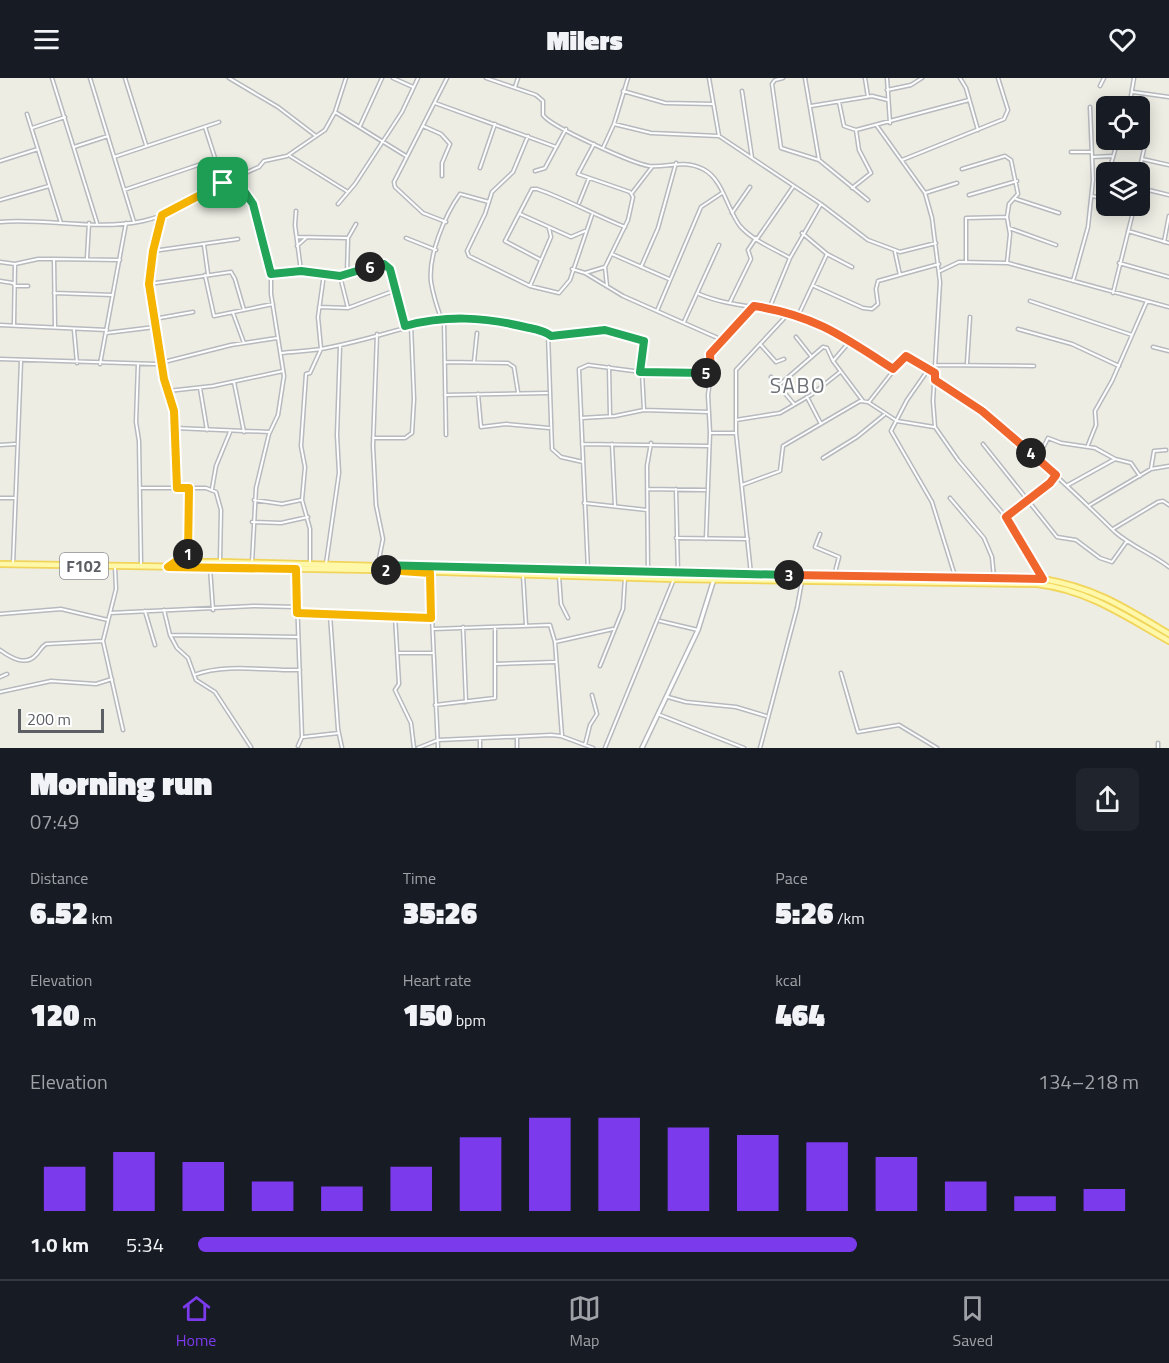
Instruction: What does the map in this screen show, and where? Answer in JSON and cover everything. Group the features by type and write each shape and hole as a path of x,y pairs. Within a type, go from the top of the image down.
{"main road":[{"name":"F102","path":"168,567 175,562 310,563 430,573 1054,586 1080,592 1106,604 1169,641"},
{"name":"F102","path":"0,564 296,569 378,567 588,570 678,574 1043,579 1069,584 1103,595 1169,634"}],"street":[{"path":"52,78 97,223"},
{"path":"90,78 134,222"},
{"path":"125,78 146,145"},
{"path":"229,78 280,108 316,136"},
{"path":"0,222 126,223 162,215 223,183 260,167 264,161 289,155 316,136 328,127 346,78"},
{"path":"360,126 382,78"},
{"path":"393,78 413,87"},
{"path":"338,204 402,112 418,78"},
{"path":"446,222 423,213 395,187 394,182 447,78"},
{"path":"486,78 540,98 544,105 544,118 603,148 652,166 676,163 702,168 713,178 741,226 756,238 790,258"},
{"path":"515,87 518,78"},
{"path":"603,148 614,124 628,78"},
{"path":"709,78 718,136"},
{"path":"783,78 772,84 781,148 819,160 867,200"},
{"path":"805,78 819,160"},
{"path":"864,78 868,97"},
{"path":"887,78 890,123"},
{"path":"887,90 911,85 922,78"},
{"path":"960,78 978,130"},
{"path":"902,160 999,122 1007,114 1006,101 998,78"},
{"path":"1100,86 1104,78"},
{"path":"1132,96 1134,78"},
{"path":"624,91 665,103 712,104"},
{"path":"742,92 752,158"},
{"path":"1133,92 1169,97"},
{"path":"809,106 868,97 888,100"},
{"path":"839,102 844,126 856,130 890,123 969,100"},
{"path":"435,102 556,147"},
{"path":"1073,281 1088,227 1092,196 1090,107"},
{"path":"335,112 407,157"},
{"path":"27,114 61,223"},
{"path":"32,128 65,117"},
{"path":"114,156 219,122"},
{"path":"480,168 495,124"},
{"path":"614,124 651,133 718,136 821,204 868,240 895,252 915,250 936,243"},
{"path":"423,126 441,134 450,144 442,163 442,176"},
{"path":"877,126 925,193 936,243 940,271 935,365 935,427 958,460 1006,517 1043,579"},
{"path":"206,127 223,183"},
{"path":"535,171 545,168 566,129"},
{"path":"852,188 871,173 860,150 856,130"},
{"path":"74,147 108,136"},
{"path":"528,136 513,172 493,191 467,254 483,265 530,286 559,293 567,286 592,215"},
{"path":"594,144 578,172 579,176 632,193"},
{"path":"0,161 38,149"},
{"path":"1112,162 1116,150"},
{"path":"1141,162 1144,150"},
{"path":"1071,152 1091,152"},
{"path":"289,155 348,192"},
{"path":"962,169 1007,155 1017,182 1016,199"},
{"path":"1092,157 1114,156"},
{"path":"124,190 216,159"},
{"path":"1142,159 1169,165"},
{"path":"641,267 658,228 676,163"},
{"path":"608,288 604,280 605,267 625,227 632,204 632,193 652,166"},
{"path":"235,178 253,204 271,274 273,304 284,371 278,415 270,432 254,500 252,563"},
{"path":"579,204 589,178"},
{"path":"969,195 1017,182"},
{"path":"925,193 957,183"},
{"path":"0,200 50,186"},
{"path":"729,302 751,259 748,249 794,186"},
{"path":"732,213 750,187"},
{"path":"541,260 506,242 530,191 537,189 579,204 584,211 592,215 625,227"},
{"path":"1150,190 1169,195"},
{"path":"657,311 702,205 722,193"},
{"path":"446,435 442,319 432,283 436,250 446,222 460,194 489,202"},
{"path":"1092,196 1096,197"},
{"path":"1016,199 1059,213"},
{"path":"1007,263 1010,243 1006,217 1009,204 1016,199"},
{"path":"769,309 802,233 821,204"},
{"path":"296,211 296,237 301,271"},
{"path":"520,214 571,237 587,230"},
{"path":"162,215 153,251 149,284 161,363 172,401 177,488"},
{"path":"1113,293 1130,216"},
{"path":"1164,242 1169,216"},
{"path":"966,261 966,218 1006,217"},
{"path":"87,258 89,223"},
{"path":"100,363 126,223"},
{"path":"347,274 348,238 356,224"},
{"path":"530,286 551,237 547,225"},
{"path":"1009,228 1056,245"},
{"path":"1128,231 1169,243"},
{"path":"802,233 827,254 852,267"},
{"path":"296,237 348,238"},
{"path":"297,246 306,238"},
{"path":"405,238 436,250"},
{"path":"153,251 238,239"},
{"path":"204,245 214,316 273,304"},
{"path":"684,322 699,294 719,245"},
{"path":"895,252 900,275"},
{"path":"612,254 670,279"},
{"path":"798,316 827,254"},
{"path":"0,262 15,264 38,259 87,258 120,260"},
{"path":"54,259 55,327"},
{"path":"940,271 948,265 966,261 1007,263 1169,307"},
{"path":"1119,263 1169,277"},
{"path":"14,324 15,264"},
{"path":"814,286 863,308 872,309 878,304 876,289 878,281 939,264"},
{"path":"271,274 301,271 340,276 386,265 396,290 405,326"},
{"path":"585,273 605,267"},
{"path":"572,269 585,273 608,288 722,340"},
{"path":"149,284 226,272 233,274 244,310"},
{"path":"310,563 308,517 302,500 304,467 301,446 306,374 310,373 321,348 319,307 324,274"},
{"path":"340,276 348,308"},
{"path":"0,281 13,283 15,286 28,286"},
{"path":"319,307 348,308 396,290"},
{"path":"54,293 113,295"},
{"path":"699,294 798,316 851,340 893,369"},
{"path":"1030,301 1132,335"},
{"path":"1088,445 1096,425 1095,411 1119,366 1147,301"},
{"path":"706,539 706,490 710,446 710,354 754,306"},
{"path":"154,319 193,312"},
{"path":"233,313 244,343"},
{"path":"751,575 736,433 736,368 789,314"},
{"path":"968,363 970,317"},
{"path":"281,353 340,345 405,326 442,319 482,319 548,333 551,336 605,330 642,339 645,343 640,372 644,410"},
{"path":"0,325 106,331 155,327"},
{"path":"373,438 405,438 412,433 414,399 411,325"},
{"path":"74,328 77,363"},
{"path":"1018,329 1072,344 1119,366"},
{"path":"474,362 477,333"},
{"path":"548,333 550,428 553,453 583,462"},
{"path":"376,334 373,438 376,505 383,539 378,567"},
{"path":"796,337 812,357"},
{"path":"0,359 21,362 161,363 244,343 278,338"},
{"path":"833,361 851,340"},
{"path":"760,344 776,362 784,359"},
{"path":"326,564 339,473 337,435 340,345"},
{"path":"778,386 825,347 840,372 863,401 897,421 935,427"},
{"path":"1153,347 1169,351"},
{"path":"868,402 905,356 935,373"},
{"path":"13,564 21,362"},
{"path":"445,362 512,364 518,392"},
{"path":"935,365 968,363 1013,368 1034,366"},
{"path":"138,364 136,422 141,567"},
{"path":"588,570 579,369 588,365 640,372 711,373"},
{"path":"609,367 610,416"},
{"path":"928,370 907,400 891,431 932,502 955,578"},
{"path":"168,391 200,388 284,371"},
{"path":"736,420 777,414 807,397 840,372"},
{"path":"771,377 794,404"},
{"path":"935,380 982,411 1068,485 1127,541 1169,567"},
{"path":"234,382 244,432"},
{"path":"200,388 207,430"},
{"path":"445,394 549,393"},
{"path":"478,394 481,427 506,424 550,428"},
{"path":"807,397 822,424"},
{"path":"742,485 780,471 783,446 863,401"},
{"path":"581,418 644,410 709,412"},
{"path":"823,458 857,437 884,415"},
{"path":"175,428 270,432"},
{"path":"220,562 219,498 212,489 216,466 230,432"},
{"path":"710,433 736,433"},
{"path":"1035,456 1047,443 1047,438 1068,444 1088,445 1115,459 1131,463 1140,476"},
{"path":"582,444 651,443 710,446"},
{"path":"648,573 647,510 651,443"},
{"path":"0,445 16,444"},
{"path":"612,444 615,507"},
{"path":"983,444 1057,537 1076,540 1100,558 1113,562 1127,541"},
{"path":"1151,469 1154,451 1166,450"},
{"path":"1068,485 1115,459"},
{"path":"1090,505 1151,469 1169,466"},
{"path":"1006,517 1056,475"},
{"path":"140,488 212,489"},
{"path":"188,562 189,488"},
{"path":"648,489 706,490"},
{"path":"676,489 678,574"},
{"path":"0,498 14,498"},
{"path":"950,498 984,538 992,556 994,578"},
{"path":"254,500 282,504 302,500"},
{"path":"1113,529 1158,502 1163,501 1169,505"},
{"path":"584,502 647,510"},
{"path":"252,522 281,523 308,517"},
{"path":"820,534 814,547 839,557 834,576"},
{"path":"676,538 748,539"},
{"path":"115,566 116,589 104,641 123,730"},
{"path":"210,568 213,610"},
{"path":"296,569 302,737 298,746"},
{"path":"430,573 438,748"},
{"path":"523,575 526,625"},
{"path":"559,576 560,600 568,618"},
{"path":"600,666 624,602 625,577"},
{"path":"604,748 674,579"},
{"path":"642,748 660,715 698,630 714,579"},
{"path":"760,748 766,716 797,608 802,581"},
{"path":"110,613 213,610 254,606 297,607"},
{"path":"0,614 61,609 108,620"},
{"path":"164,610 170,635 177,648 188,658 194,675 199,682 215,692 251,747"},
{"path":"145,611 155,645"},
{"path":"297,613 431,618"},
{"path":"330,615 342,748"},
{"path":"395,616 399,653 399,684 395,690 410,720 416,748 438,740 562,736 593,748"},
{"path":"658,620 698,630"},
{"path":"433,629 550,625 555,642 562,736"},
{"path":"435,705 495,698 495,626"},
{"path":"463,627 466,702"},
{"path":"555,642 614,629"},
{"path":"170,635 298,638"},
{"path":"0,650 12,658 21,660 33,658 46,644 104,641"},
{"path":"399,653 422,655 433,653"},
{"path":"495,664 556,662"},
{"path":"194,675 221,669 301,670"},
{"path":"841,673 858,732 899,725 937,748"},
{"path":"0,677 7,674"},
{"path":"0,692 48,682 96,684 112,679"},
{"path":"585,745 590,725 597,714 592,695"},
{"path":"668,697 686,702 736,707 766,716"},
{"path":"660,715 744,748"},
{"path":"302,737 339,733"},
{"path":"517,737 517,748"},
{"path":"480,739 480,748"},
{"path":"1158,743 1158,748"}],"district":[{"name":"SABO","path":"798,385"}],"route":[{"path":"235,178 253,204 261,229 267,268 271,274 301,271 340,276 384,264 390,269 405,326 441,318 467,318 543,331 551,336 605,330 642,339 645,342 640,372 711,373 710,354 754,306 798,316 837,332 893,369 906,356 916,364 935,373 935,380 982,411 1056,475 1050,483 1006,517 1043,579 648,573 378,565 377,570 430,573 431,618 418,618 297,613 296,569 168,567 175,562 188,562 189,488 177,488 174,411 171,396 165,386 158,347 149,284 150,267 162,215 223,183 235,178"}]}
